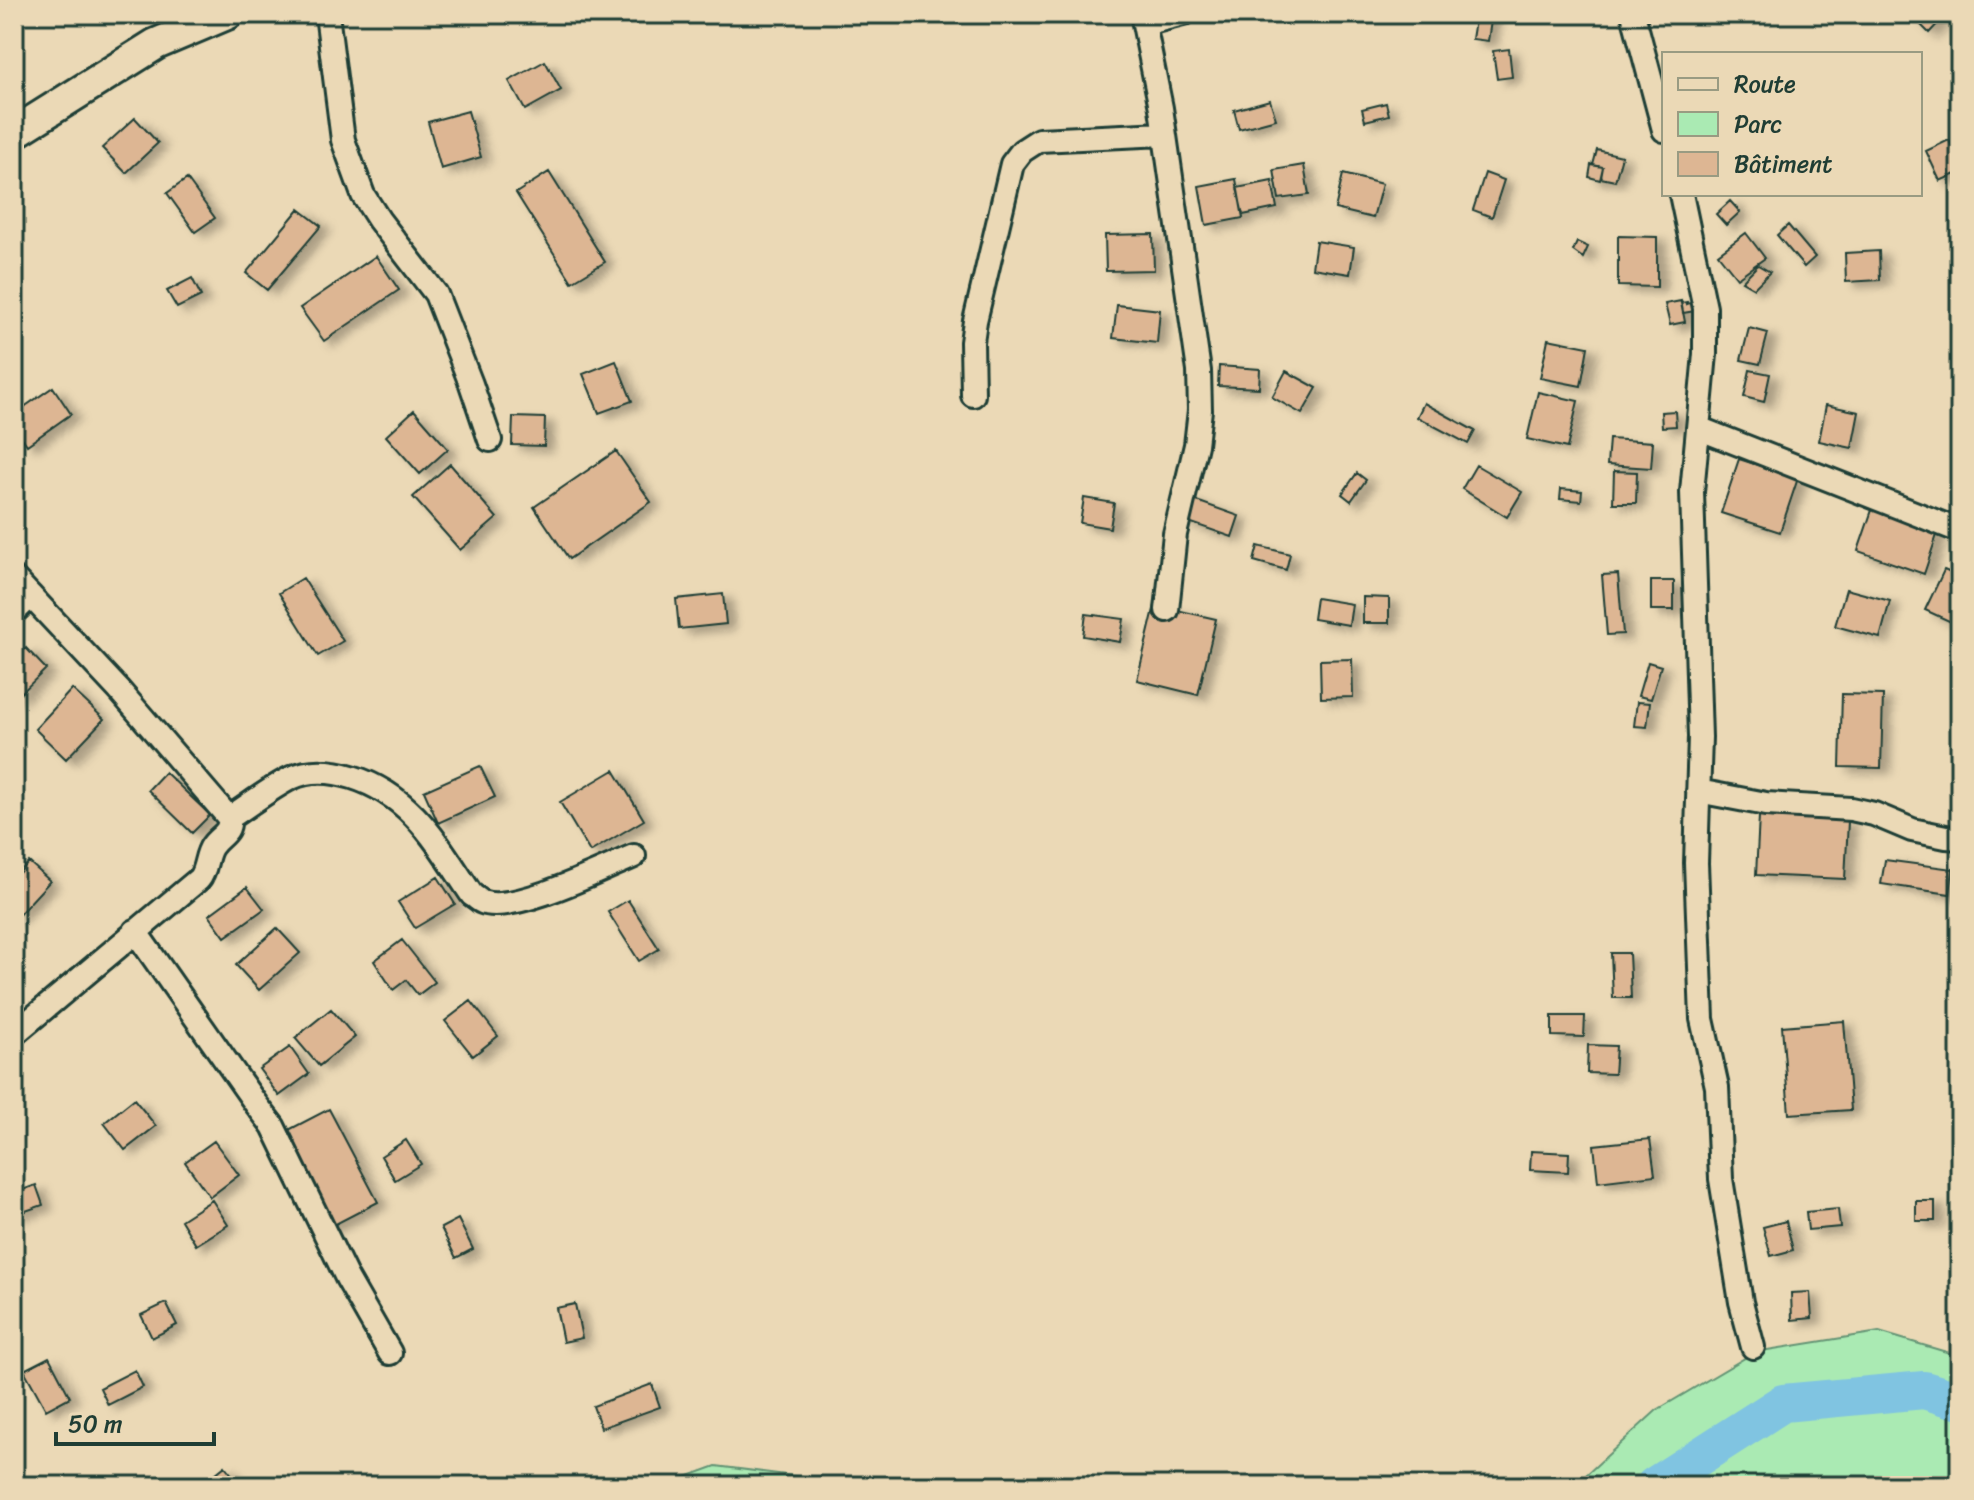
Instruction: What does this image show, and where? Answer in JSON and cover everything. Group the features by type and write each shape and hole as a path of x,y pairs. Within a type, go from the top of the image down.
{"main road":[{"path":"14,133 192,21 227,14"}],"street":[{"path":"327,14 343,140 363,195 436,294 490,440"},
{"path":"1167,610 1175,534 1196,445 1200,410 1199,371 1164,134 1143,19 1183,14"},
{"path":"1633,14 1662,123"},
{"path":"973,395 972,342 975,321 1012,164 1022,151 1039,140 1164,134"},
{"path":"1681,196 1705,308 1705,354 1692,492 1700,737 1696,863 1702,1019 1717,1087 1721,1179 1741,1302 1753,1347"},
{"path":"1698,428 1960,531"},
{"path":"14,578 119,690 229,818 229,828 209,849 204,873 14,1034"},
{"path":"14,612 31,596"},
{"path":"229,818 292,777 315,772 339,773 369,783 402,802 426,829 472,895 482,902 495,904 539,896 634,856"},
{"path":"1698,791 1766,804 1851,809 1874,814 1912,830 1960,838"},
{"path":"135,931 273,1126 347,1278 390,1353"}],"green space":[{"path":"1879,1332 1960,1356 1960,1486 1574,1486 1657,1410 1755,1352"},
{"path":"716,1466 832,1481 856,1486 661,1486"}],"building":[{"path":"1476,14 1492,14 1488,41 1472,39"},
{"path":"1910,14 1936,14 1942,19 1929,33"},
{"path":"1509,49 1512,77 1497,79 1493,51"},
{"path":"545,61 561,90 525,110 509,81"},
{"path":"1270,100 1276,119 1239,129 1234,110"},
{"path":"1386,103 1389,115 1365,121 1362,109"},
{"path":"468,111 481,157 441,169 428,122"},
{"path":"135,118 158,143 126,173 102,148"},
{"path":"1949,140 1960,163 1960,172 1940,181 1926,151"},
{"path":"1597,150 1622,156 1615,181 1601,178 1603,167 1593,165"},
{"path":"1304,165 1309,195 1279,199 1274,170"},
{"path":"1591,165 1603,167 1600,180 1589,177"},
{"path":"549,172 605,262 572,282 516,193"},
{"path":"1485,173 1504,180 1492,217 1473,210"},
{"path":"1343,174 1382,184 1373,218 1335,209"},
{"path":"187,179 215,218 195,232 167,193"},
{"path":"1236,179 1243,218 1206,225 1199,186"},
{"path":"1272,181 1277,208 1243,215 1237,188"},
{"path":"1730,201 1740,212 1726,225 1716,214"},
{"path":"299,209 321,226 267,290 246,273"},
{"path":"1788,225 1815,257 1804,267 1777,235"},
{"path":"1746,233 1765,258 1737,278 1718,254"},
{"path":"1153,234 1154,270 1106,271 1105,235"},
{"path":"1618,236 1657,237 1657,287 1618,286"},
{"path":"1316,241 1354,247 1350,274 1312,268"},
{"path":"1577,242 1588,247 1583,258 1573,251"},
{"path":"1879,251 1880,280 1846,282 1845,253"},
{"path":"376,256 399,290 324,341 300,308"},
{"path":"1758,265 1770,272 1754,288 1742,281"},
{"path":"192,278 201,296 177,308 167,291"},
{"path":"1681,301 1685,322 1670,325 1665,304"},
{"path":"1693,302 1695,311 1683,313 1681,303"},
{"path":"1117,305 1160,310 1157,343 1113,338"},
{"path":"1749,328 1768,333 1760,364 1741,360"},
{"path":"1548,339 1588,347 1581,386 1540,378"},
{"path":"616,361 632,401 599,413 583,374"},
{"path":"1219,366 1260,369 1259,388 1218,386"},
{"path":"1750,370 1770,374 1764,402 1744,397"},
{"path":"1286,371 1317,388 1302,414 1272,397"},
{"path":"53,387 71,414 27,445 14,426 14,414"},
{"path":"1538,392 1578,401 1567,448 1527,439"},
{"path":"1424,403 1475,431 1468,444 1417,417"},
{"path":"1826,405 1859,412 1852,448 1819,441"},
{"path":"414,410 448,449 420,474 386,436"},
{"path":"1675,411 1676,426 1662,427 1661,412"},
{"path":"513,417 545,418 544,446 512,445"},
{"path":"1609,439 1653,442 1651,468 1607,465"},
{"path":"616,451 651,502 569,559 534,507"},
{"path":"1739,459 1798,478 1780,532 1721,513"},
{"path":"450,464 497,518 460,550 413,497"},
{"path":"1476,465 1522,492 1507,517 1462,489"},
{"path":"1614,471 1637,472 1636,503 1613,503"},
{"path":"1357,473 1366,480 1351,501 1342,494"},
{"path":"1561,489 1582,491 1581,501 1560,499"},
{"path":"1084,498 1114,503 1110,528 1080,523"},
{"path":"1188,498 1239,516 1232,537 1180,519"},
{"path":"1872,510 1938,532 1924,574 1858,551"},
{"path":"1258,546 1290,554 1286,570 1254,561"},
{"path":"1944,570 1960,577 1960,626 1925,610"},
{"path":"1618,574 1623,634 1607,635 1602,575"},
{"path":"303,578 343,641 318,656 279,593"},
{"path":"1651,581 1674,581 1674,610 1651,610"},
{"path":"1846,589 1890,601 1880,638 1835,626"},
{"path":"723,594 726,624 679,629 676,599"},
{"path":"1363,597 1389,598 1389,623 1363,623"},
{"path":"1316,598 1352,604 1349,625 1313,619"},
{"path":"1155,605 1216,619 1198,695 1137,680"},
{"path":"1086,614 1124,619 1120,642 1083,636"},
{"path":"26,648 46,669 14,700 14,659"},
{"path":"1352,659 1353,697 1321,698 1320,660"},
{"path":"1648,662 1661,666 1651,699 1638,696"},
{"path":"72,689 104,719 66,759 35,729"},
{"path":"1842,694 1883,695 1881,768 1840,767"},
{"path":"1637,702 1650,703 1647,727 1634,726"},
{"path":"480,766 495,797 438,823 424,791"},
{"path":"614,770 644,820 590,852 560,802"},
{"path":"165,772 210,815 192,833 148,790"},
{"path":"1759,816 1848,821 1845,879 1756,875"},
{"path":"1885,860 1953,869 1950,894 1881,884"},
{"path":"29,862 50,881 14,920 14,878"},
{"path":"438,877 455,904 415,928 398,902"},
{"path":"247,887 264,909 225,937 209,915"},
{"path":"628,900 659,949 639,961 608,912"},
{"path":"277,928 300,953 259,990 236,965"},
{"path":"402,940 435,982 418,995 406,980 393,990 374,961"},
{"path":"1611,953 1629,953 1631,998 1613,998"},
{"path":"471,1001 498,1036 473,1056 445,1021"},
{"path":"331,1009 355,1037 319,1066 295,1038"},
{"path":"1552,1016 1585,1016 1584,1037 1552,1036"},
{"path":"1844,1021 1851,1110 1789,1114 1782,1026"},
{"path":"1588,1045 1616,1046 1614,1074 1587,1073"},
{"path":"290,1047 309,1074 279,1096 259,1069"},
{"path":"134,1099 156,1126 125,1150 104,1123"},
{"path":"329,1109 378,1202 328,1228 279,1135"},
{"path":"1650,1139 1655,1175 1598,1182 1594,1145"},
{"path":"406,1140 421,1164 395,1180 381,1156"},
{"path":"214,1141 239,1175 210,1197 185,1162"},
{"path":"1531,1151 1569,1153 1568,1172 1530,1170"},
{"path":"1960,1183 1960,1198 1955,1198 1954,1184"},
{"path":"36,1185 43,1205 14,1215 14,1193"},
{"path":"212,1200 228,1225 196,1245 181,1220"},
{"path":"1916,1201 1935,1201 1935,1221 1916,1221"},
{"path":"1838,1209 1840,1227 1808,1230 1806,1212"},
{"path":"458,1219 473,1249 456,1258 441,1228"},
{"path":"1786,1221 1793,1250 1771,1256 1763,1227"},
{"path":"1810,1292 1812,1318 1792,1320 1791,1293"},
{"path":"166,1303 177,1325 152,1338 141,1315"},
{"path":"575,1304 582,1338 563,1342 556,1308"},
{"path":"49,1357 70,1397 46,1410 24,1370"},
{"path":"135,1370 143,1387 108,1405 100,1388"},
{"path":"652,1384 660,1407 601,1428 593,1406"},
{"path":"225,1466 241,1486 200,1486"}],"waterway":[{"path":"1654,1486 1783,1403 1924,1390 1960,1401"}]}
